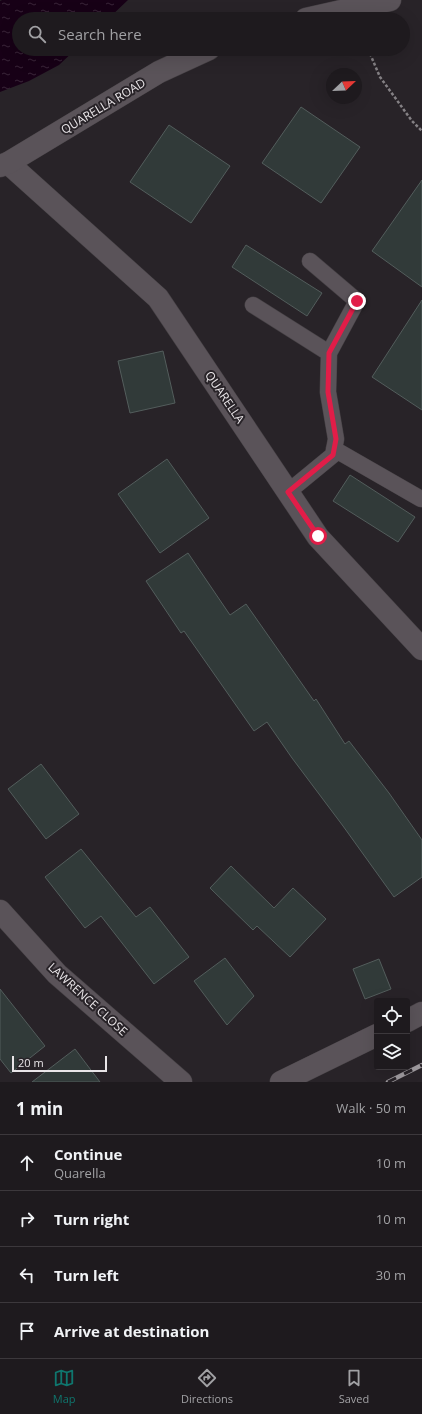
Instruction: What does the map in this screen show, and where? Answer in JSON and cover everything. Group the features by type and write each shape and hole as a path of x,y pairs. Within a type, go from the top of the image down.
{"street":[{"path":"337,12 390,0"},
{"name":"QUARELLA ROAD","path":"4,165 148,79 195,56"},
{"name":"QUARELLA","path":"4,165 158,298 318,536 422,649"},
{"name":"LAWRENCE CLOSE","path":"0,911 57,974 181,1082"},
{"path":"410,1019 422,1013"},
{"path":"281,1082 374,1037"}],"lane":[{"path":"288,492 333,455 336,439 328,392 329,353 357,301 310,261"},
{"path":"253,305 329,353"},
{"path":"334,449 421,500"}],"path":[{"path":"371,56 380,77 412,121 422,131"}],"water":[{"path":"128,0 115,12 12,12 12,56 69,56 59,65 29,81 0,92 0,1"}],"building":[{"path":"301,107 360,147 321,203 262,163"},
{"path":"169,125 230,166 191,223 130,182"},
{"path":"422,180 422,287 372,251"},
{"path":"246,245 322,293 307,316 232,267"},
{"path":"422,300 422,410 372,377"},
{"path":"163,351 175,403 130,413 118,361"},
{"path":"167,459 209,518 160,553 118,494"},
{"path":"350,475 415,517 398,542 333,501"},
{"path":"188,553 230,615 246,604 314,701 316,699 345,744 349,741 389,793 422,840 422,877 394,897 267,722 254,731 184,631 181,633 146,581"},
{"path":"41,764 79,814 46,839 8,789"},
{"path":"81,849 136,917 150,907 189,957 154,984 101,916 85,928 45,877"},
{"path":"231,866 274,908 293,888 326,919 290,957 257,926 253,930 210,888"},
{"path":"225,958 254,996 227,1025 194,981"},
{"path":"379,959 391,989 365,999 353,969"},
{"path":"0,989 45,1046 11,1073 0,1059"},
{"path":"75,1049 100,1082 32,1082"}],"railway":[{"path":"388,1082 422,1065"}],"route":[{"path":"318,536 288,492 333,455 336,439 328,392 329,353 357,301"}]}
